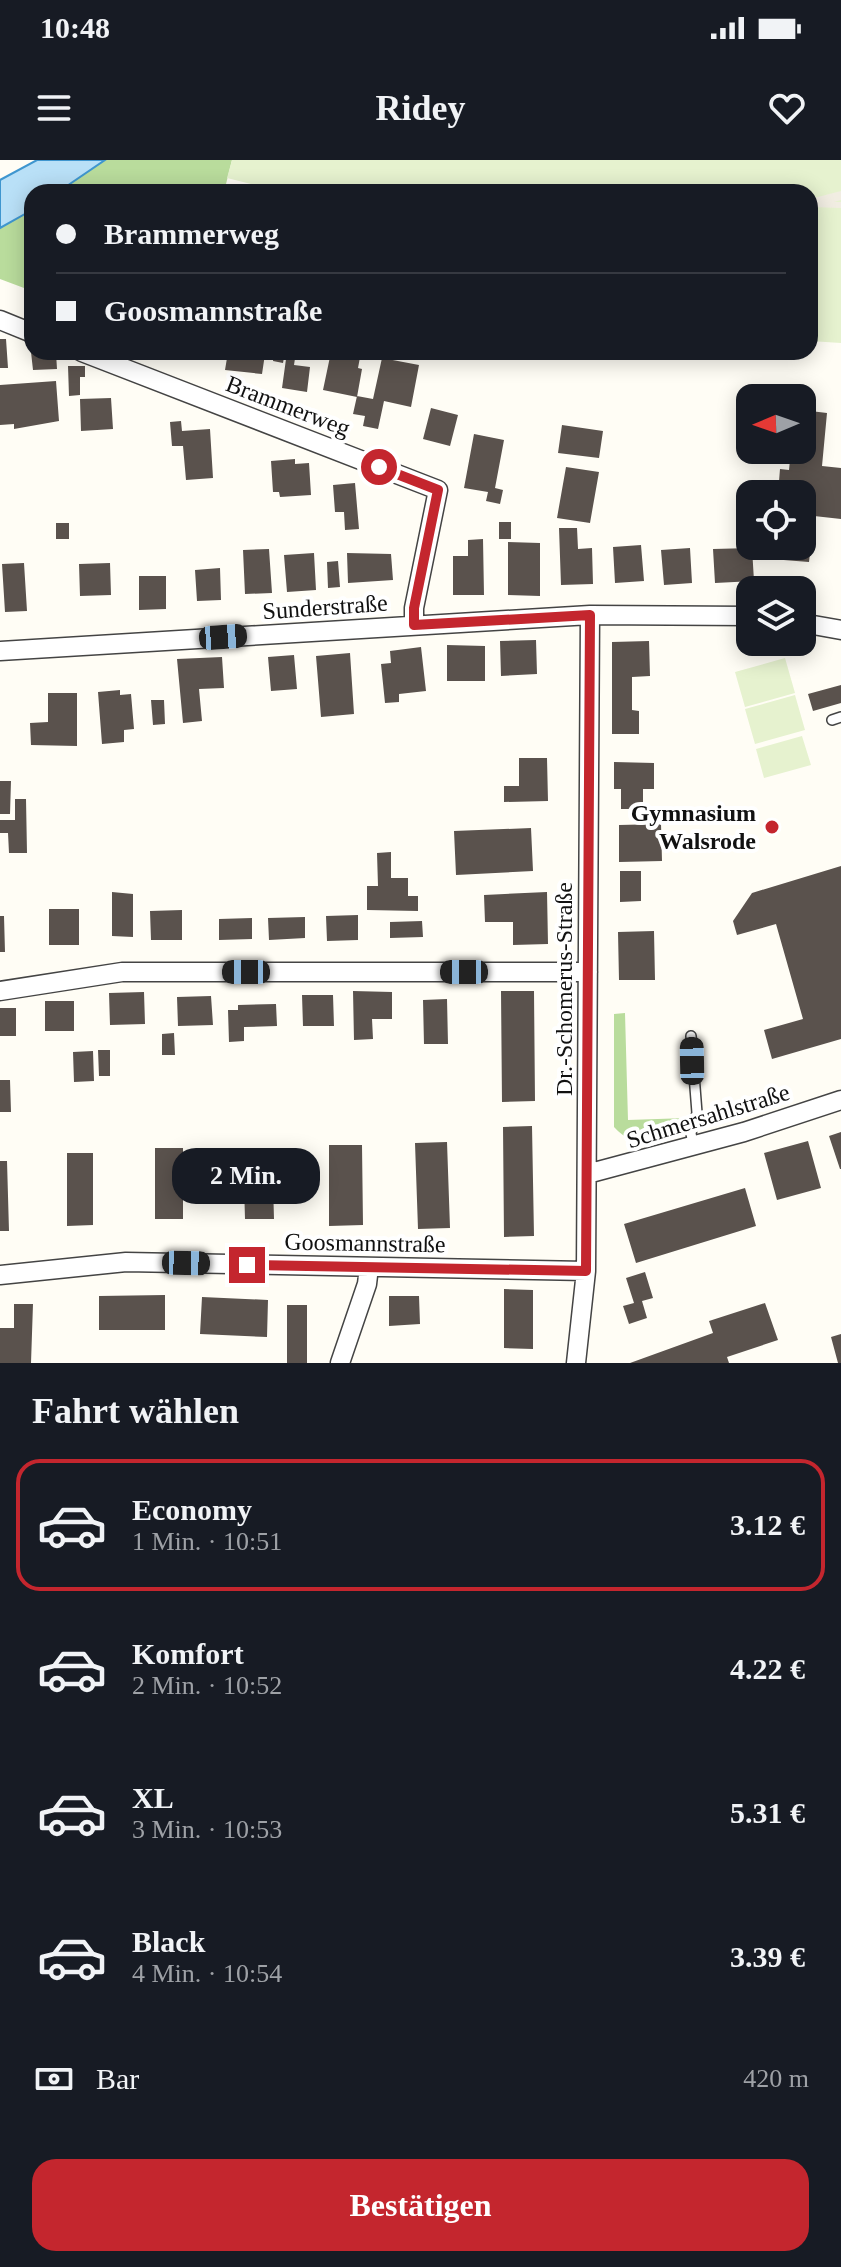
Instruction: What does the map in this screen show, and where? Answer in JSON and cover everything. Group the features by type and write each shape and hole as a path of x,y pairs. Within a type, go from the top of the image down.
{"street":[{"path":"0,320 24,330"},
{"name":"Brammerweg","path":"103,360 438,490 414,608 414,625"},
{"name":"Sunderstraße","path":"0,651 590,615 736,616"},
{"name":"Dr.-Schomerus-Straße","path":"576,1363 586,1271 590,615"},
{"path":"816,626 841,630"},
{"path":"0,991 122,972 588,972"},
{"name":"Schmersahlstraße","path":"587,1174 693,1146 841,1100"},
{"name":"Goosmannstraße","path":"0,1275 126,1262 586,1271"},
{"path":"340,1363 367,1284 369,1267"}],"lane":[{"path":"691,1036 697,1113 691,1133 693,1146"}],"green space":[{"path":"105,160 232,160 226,184 70,184"},
{"path":"232,160 841,160 841,343 818,342 818,184 251,184 227,178"},
{"path":"24,214 24,288 0,279 0,228"},
{"path":"785,658 795,693 745,707 735,672"},
{"path":"795,695 805,730 755,744 745,709"},
{"path":"802,736 811,765 764,778 756,749"},
{"path":"625,1013 628,1120 687,1118 683,1134 655,1142 638,1142 614,1127 614,1014"}],"shaded area":[{"path":"841,191 841,200 834,202 841,202 841,208 818,207 818,197"}],"water":[{"path":"37,160 105,160 70,184 24,184 24,214 0,228 0,180"}],"building":[{"path":"0,339 6,339 8,368 0,368"},
{"path":"32,360 56,360 57,369 33,370"},
{"path":"227,360 264,360 262,374 225,370"},
{"path":"286,360 295,360 294,365 310,367 307,392 282,388"},
{"path":"329,360 360,360 358,368 362,369 357,397 323,390"},
{"path":"382,360 419,365 411,407 384,401 378,429 363,426 365,416 353,414 357,396 373,399"},
{"path":"68,366 85,366 85,377 80,377 80,395 69,396"},
{"path":"56,381 59,421 14,429 14,424 0,425 0,385"},
{"path":"111,398 113,429 81,431 80,399"},
{"path":"431,408 458,415 450,446 423,439"},
{"path":"816,412 827,413 822,466 841,468 841,519 816,516 816,480 779,480 780,469 789,470 790,464 816,464"},
{"path":"181,421 182,431 210,429 213,478 186,480 183,446 172,446 170,422"},
{"path":"562,425 603,431 599,458 558,453"},
{"path":"474,434 504,440 495,488 503,490 500,504 486,501 488,492 464,488"},
{"path":"295,459 295,464 309,463 311,495 280,497 279,492 273,492 271,461"},
{"path":"566,467 599,472 590,523 557,518"},
{"path":"355,483 359,529 345,530 344,512 335,512 333,485"},
{"path":"499,522 511,522 511,539 499,539"},
{"path":"56,523 69,523 69,539 56,539"},
{"path":"559,528 577,528 578,549 592,548 593,584 561,585"},
{"path":"483,539 484,595 453,595 453,556 468,556 468,540"},
{"path":"508,542 540,543 540,596 508,595"},
{"path":"641,545 644,581 615,583 613,547"},
{"path":"690,548 692,583 664,585 661,550"},
{"path":"736,548 736,560 753,560 754,576 736,576 736,582 715,583 713,549"},
{"path":"269,549 272,593 245,594 243,550"},
{"path":"314,553 316,590 287,592 284,555"},
{"path":"347,553 391,554 393,580 348,583"},
{"path":"338,561 340,587 328,588 327,562"},
{"path":"24,563 27,611 5,612 2,564"},
{"path":"110,563 111,595 80,596 79,564"},
{"path":"220,568 221,600 197,601 195,570"},
{"path":"139,576 166,576 166,609 139,610"},
{"path":"536,640 537,674 501,676 500,641"},
{"path":"649,641 650,676 632,677 632,710 639,711 639,734 612,734 612,642"},
{"path":"447,645 485,646 485,681 447,681"},
{"path":"421,647 426,691 399,694 399,702 385,703 381,664 391,663 390,651"},
{"path":"350,653 354,714 321,717 316,656"},
{"path":"294,655 297,689 271,691 268,657"},
{"path":"222,657 224,688 199,689 202,721 183,723 177,659"},
{"path":"841,685 841,703 813,711 808,694"},
{"path":"120,690 120,695 131,694 134,729 124,730 124,742 102,744 98,692"},
{"path":"48,693 77,693 77,746 31,745 30,723 48,722"},
{"path":"151,700 164,700 165,724 153,725"},
{"path":"519,758 547,758 548,801 504,802 504,786 519,786"},
{"path":"614,762 654,763 654,789 643,789 643,809 621,809 621,789 614,789"},
{"path":"0,781 11,781 10,814 0,814"},
{"path":"15,799 26,799 27,853 9,853 8,833 0,833 0,820 15,820"},
{"path":"661,824 662,861 619,862 619,825"},
{"path":"531,828 533,871 456,875 454,831"},
{"path":"391,852 391,878 408,878 408,896 418,896 418,911 367,910 367,886 378,886 377,853"},
{"path":"841,866 841,1039 772,1059 764,1030 803,1019 776,924 737,935 733,921 752,893"},
{"path":"620,871 641,871 641,901 620,902"},
{"path":"112,892 133,894 133,937 112,936"},
{"path":"547,892 548,944 513,945 513,922 485,922 484,895"},
{"path":"49,909 79,909 79,945 49,945"},
{"path":"182,910 182,940 151,940 150,911"},
{"path":"358,915 358,940 327,941 326,916"},
{"path":"0,916 4,916 5,952 0,952"},
{"path":"305,917 305,938 269,940 268,918"},
{"path":"252,918 252,939 219,940 219,919"},
{"path":"422,921 423,937 390,938 390,922"},
{"path":"654,931 655,980 619,980 618,932"},
{"path":"353,991 392,992 392,1019 372,1019 373,1039 354,1040"},
{"path":"501,991 534,991 535,1101 502,1102"},
{"path":"144,992 145,1024 110,1025 109,993"},
{"path":"302,995 333,995 334,1026 303,1026"},
{"path":"211,996 213,1025 178,1026 177,997"},
{"path":"447,999 448,1044 424,1044 423,1000"},
{"path":"45,1001 74,1001 74,1031 45,1031"},
{"path":"276,1004 277,1026 244,1027 244,1041 229,1042 228,1010 238,1010 238,1005"},
{"path":"0,1008 16,1008 16,1036 0,1036"},
{"path":"174,1033 175,1055 162,1055 162,1034"},
{"path":"98,1050 110,1050 110,1076 99,1076"},
{"path":"93,1051 94,1081 74,1082 73,1052"},
{"path":"0,1080 10,1080 11,1112 0,1112"},
{"path":"532,1126 534,1236 504,1237 503,1127"},
{"path":"841,1132 841,1169 840,1169 829,1136"},
{"path":"808,1141 821,1188 777,1200 764,1153"},
{"path":"447,1142 450,1228 418,1229 415,1143"},
{"path":"329,1145 362,1145 363,1225 329,1226"},
{"path":"155,1148 183,1148 183,1219 155,1219"},
{"path":"243,1149 272,1149 274,1219 245,1219"},
{"path":"67,1153 93,1153 93,1225 67,1226"},
{"path":"0,1161 7,1161 9,1231 0,1231"},
{"path":"745,1188 756,1226 636,1263 624,1224"},
{"path":"645,1272 653,1298 642,1301 647,1318 629,1324 623,1306 634,1303 626,1278"},
{"path":"504,1289 533,1290 533,1349 504,1348"},
{"path":"165,1295 165,1330 99,1330 99,1296"},
{"path":"389,1296 419,1296 420,1324 389,1326"},
{"path":"202,1297 268,1300 267,1337 200,1334"},
{"path":"765,1303 778,1340 727,1357 729,1363 630,1363 713,1333 709,1321"},
{"path":"14,1304 33,1304 31,1363 0,1363 0,1328 14,1328"},
{"path":"287,1305 307,1305 307,1363 287,1363"},
{"path":"841,1334 841,1363 838,1363 831,1337"}],"place":[{"name":"Gymnasium Walsrode","path":"772,827"}],"route":[{"path":"247,1265 586,1271 590,615 414,625 414,608 438,490 379,467"}]}
